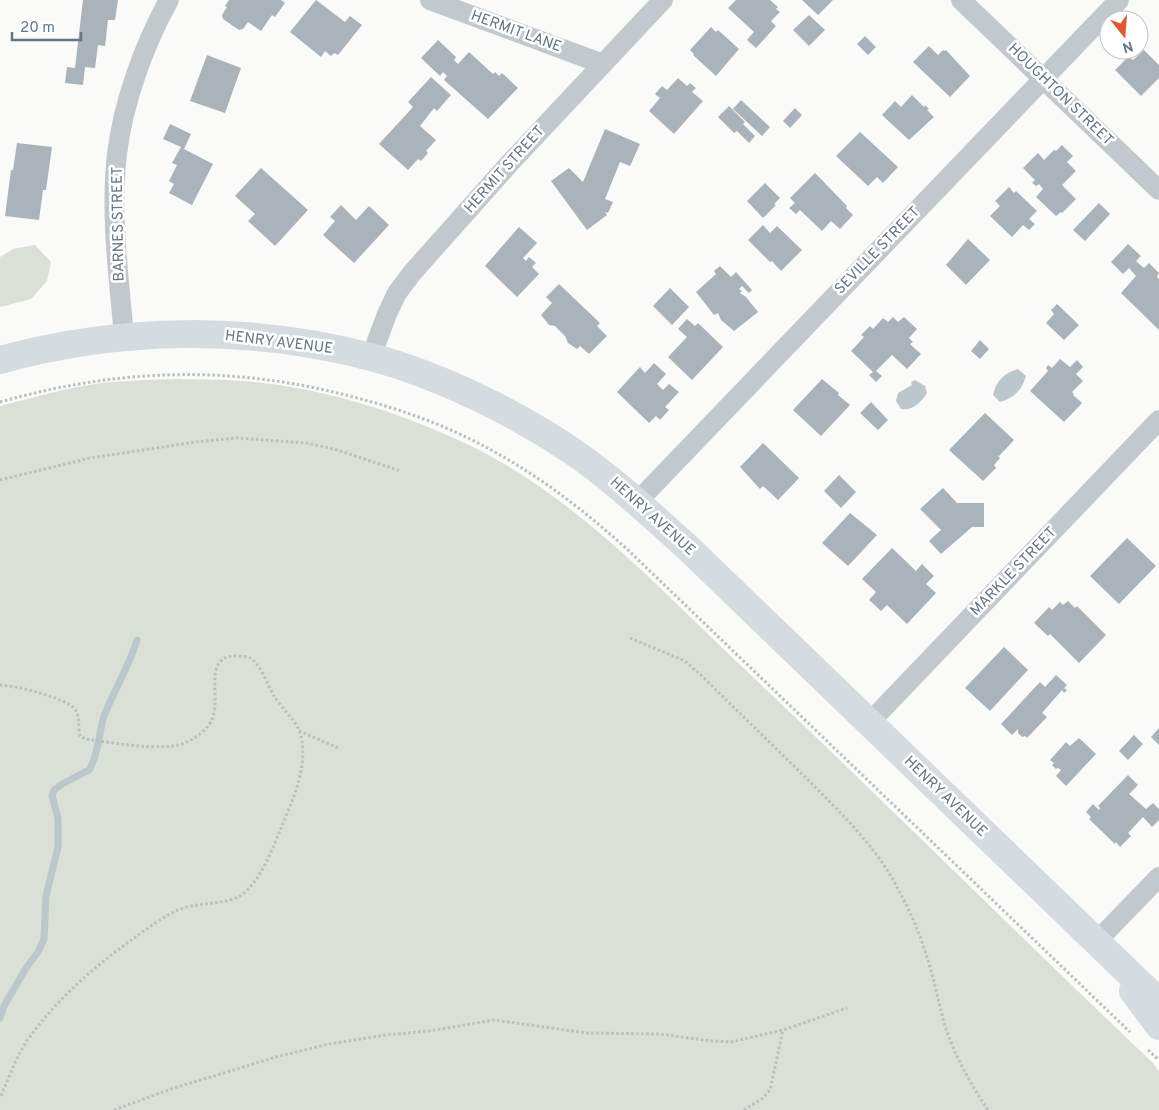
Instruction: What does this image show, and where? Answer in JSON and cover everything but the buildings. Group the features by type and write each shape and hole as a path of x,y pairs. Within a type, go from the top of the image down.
{"main road":[{"name":"HENRY AVENUE","path":"0,360 69,344 124,337 171,334 272,339 314,345 371,357 423,375 500,408 573,452 637,502 686,546 1159,1002"},
{"path":"1096,942 1151,1035"}],"street":[{"name":"BARNES STREET","path":"124,337 116,232 115,185 117,153 140,63 170,0"},
{"name":"HERMIT LANE","path":"430,0 603,64"},
{"name":"HERMIT STREET","path":"371,357 397,293 412,274 509,164 662,0"},
{"name":"HOUGHTON STREET","path":"961,0 1159,190"},
{"name":"SEVILLE STREET","path":"637,502 1118,0"},
{"name":"MARKLE STREET","path":"869,723 1159,420"},
{"path":"1096,942 1159,877"}],"path":[{"path":"0,402 64,386 109,379 188,374 257,378 325,389 390,407 427,420 491,450 563,496 598,523 628,550 1131,1033"},
{"path":"0,480 90,458 196,442 238,438 306,443 401,471"},
{"path":"630,638 684,661 702,676 863,837 897,886 922,943 946,1029 956,1054 988,1110"},
{"path":"0,685 8,685 62,700 75,708 78,716 80,736 86,739 154,746 174,746 187,742 208,727 215,715 214,672 218,663 227,657 240,656 251,658 258,666 274,697 299,731 302,745 300,771 292,803 270,855 254,881 242,894 227,901 195,904 176,911 147,928 79,983 28,1040 0,1098"},
{"path":"299,731 338,748"},
{"path":"114,1110 171,1089 276,1057 329,1044 386,1035 429,1031 494,1020 587,1033 660,1034 731,1042 783,1030 847,1008"},
{"path":"744,1110 763,1098 770,1090 783,1030"},
{"path":"1151,1035 1159,1060"}],"shaded area":[{"path":"35,245 51,262 47,281 31,299 0,307 0,257 13,249"},
{"path":"1018,369 1026,376 1022,385 1017,393 1000,402 993,395 996,386 1005,375"},
{"path":"180,379 234,380 272,384 360,403 416,422 471,446 545,490 579,516 644,573 1154,1064 1159,1072 1159,1110 0,1110 0,406 62,390 95,384"},
{"path":"915,380 925,386 927,393 916,406 909,409 901,409 896,401 898,393 912,385 911,382"}],"waterway":[{"path":"0,1018 4,1006 26,968 38,952 44,939 46,896 58,847 58,818 52,796 54,790 89,770 96,754 104,716 130,660 137,640"}]}
